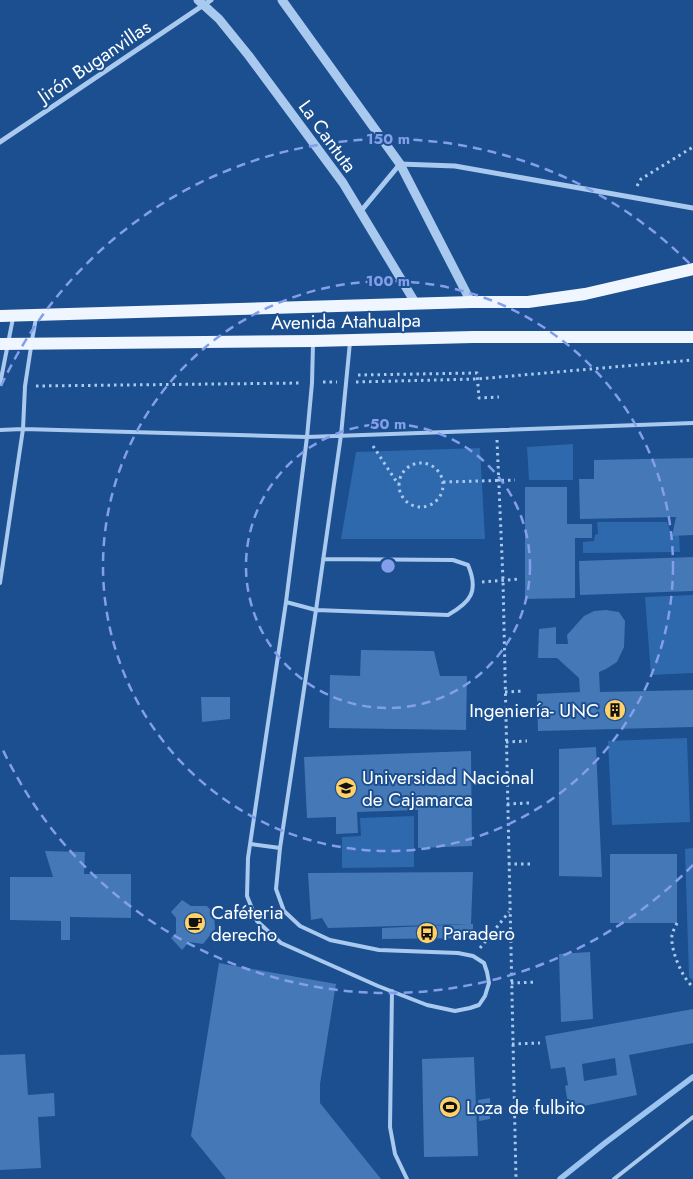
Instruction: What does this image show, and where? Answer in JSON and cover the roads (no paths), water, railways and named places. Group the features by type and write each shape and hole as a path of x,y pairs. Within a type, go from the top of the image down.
{"main road":[{"name":"Avenida Atahualpa","path":"0,316 471,302 528,302 585,294 693,268"},
{"name":"Avenida Atahualpa","path":"4,343 312,341 474,337 693,337"}],"street":[{"path":"282,0 400,164 471,302"},
{"name":"Jirón Buganvillas","path":"0,142 204,1"},
{"name":"La Cantuta","path":"204,1 249,56 343,183 416,304"},
{"path":"400,164 455,166 693,208"},
{"path":"361,211 400,164"}],"lane":[{"path":"0,384 4,343 13,316"},
{"path":"0,583 23,429 25,386 36,316"},
{"path":"312,341 312,383 307,437 286,602 248,858 246,896 257,921 281,943 427,1005 455,1011 479,1005 486,996 489,983 484,963 473,956 458,953 379,950 330,940 300,926 284,910 276,890 280,848 340,435 350,340"},
{"path":"0,430 23,429 307,437 693,423"},
{"path":"286,602 316,610 448,615 462,607 473,592 474,583 468,565 453,560 323,559"},
{"path":"251,844 280,848"},
{"path":"392,991 390,1127 395,1154 407,1179"},
{"path":"614,1179 693,1117"}],"waterway":[{"path":"560,1179 693,1077"}],"place":[{"name":"Ingeniería- UNC","path":"615,710"},
{"name":"Universidad Nacional de Cajamarca","path":"346,788"},
{"name":"Caféteria derecho","path":"195,923"},
{"name":"Paradero","path":"427,933"},
{"name":"Loza de fulbito","path":"450,1107"}]}
